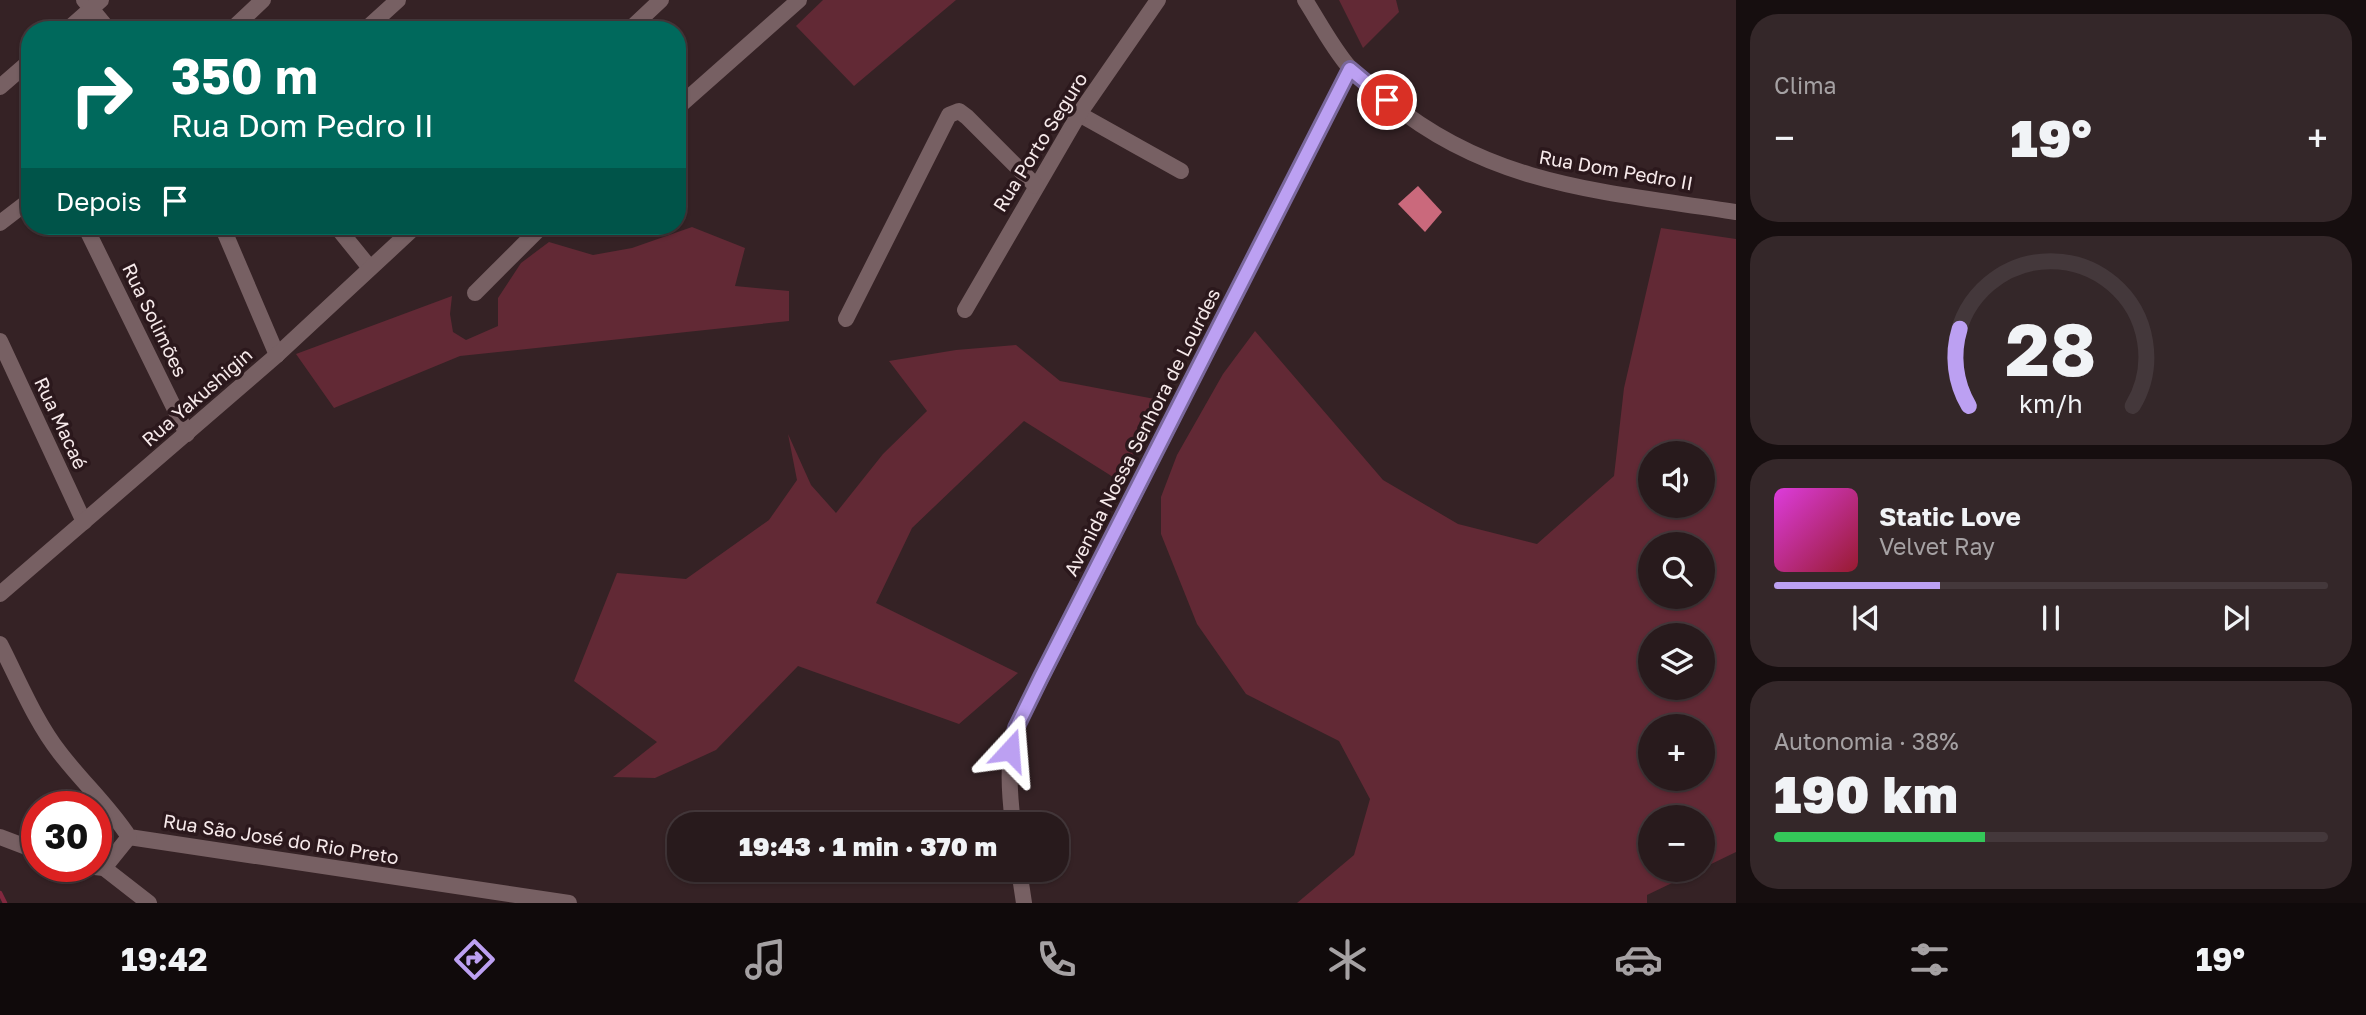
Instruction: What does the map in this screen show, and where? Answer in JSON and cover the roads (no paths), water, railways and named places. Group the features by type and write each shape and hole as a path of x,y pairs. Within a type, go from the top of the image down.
{"street":[{"path":"241,21 263,0"},
{"path":"375,21 398,0"},
{"path":"639,21 661,0"},
{"path":"686,100 799,0"},
{"name":"Rua Porto Seguro","path":"965,310 1079,114 1158,0"},
{"name":"Rua Dom Pedro II","path":"1305,0 1350,69 1406,115 1444,139 1497,166 1555,183 1736,212"},
{"path":"75,21 92,3 103,21"},
{"path":"0,87 21,69"},
{"name":"Avenida Nossa Senhora de Lourdes","path":"1011,812 1007,782 1010,750 1016,728 1350,69"},
{"path":"846,319 946,120 954,112 967,117 1035,186"},
{"path":"1079,114 1181,171"},
{"path":"0,223 21,207"},
{"name":"Rua Solimões","path":"89,235 187,434"},
{"path":"226,235 278,355"},
{"path":"343,235 370,268"},
{"name":"Rua Yakushigin","path":"0,594 278,355 406,235"},
{"path":"475,293 533,235"},
{"name":"Rua Macaé","path":"0,341 84,522"},
{"path":"0,644 40,724 61,754 106,803 129,837 112,858"},
{"path":"0,837 21,845"},
{"name":"Rua São José do Rio Preto","path":"129,837 569,903"},
{"path":"112,874 149,903"},
{"path":"1021,882 1024,903"}],"waterway":[{"path":"0,893 5,903"}]}
